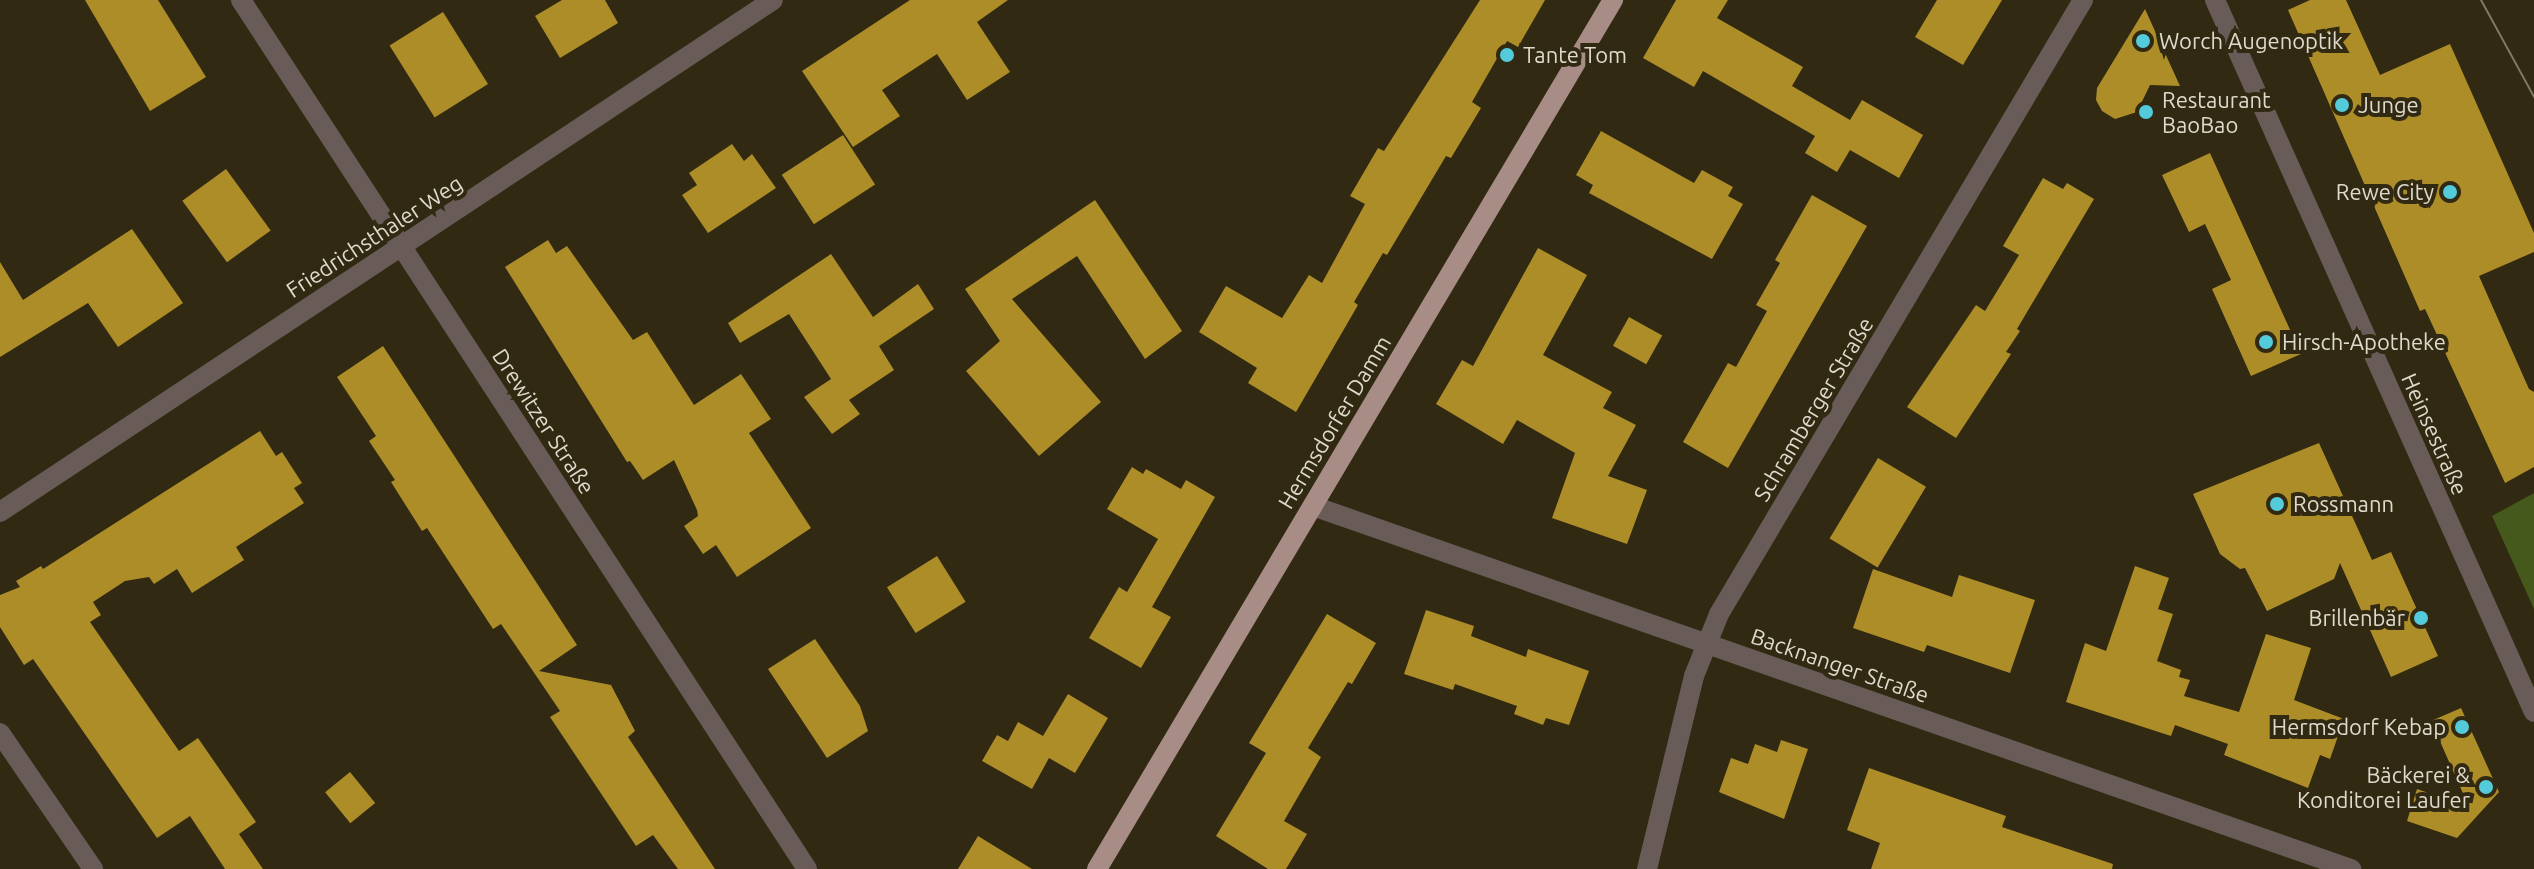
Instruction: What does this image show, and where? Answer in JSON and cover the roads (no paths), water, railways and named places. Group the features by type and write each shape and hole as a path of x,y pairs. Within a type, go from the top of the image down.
{"main road":[{"name":"Hermsdorfer Damm","path":"1097,869 1613,0"}],"street":[{"name":"Drewitzer Straße","path":"241,0 807,869"},
{"name":"Friedrichsthaler Weg","path":"0,512 773,0"},
{"name":"Schramberger Straße","path":"1647,869 1694,676 1719,614 2083,0"},
{"name":"Heinsestraße","path":"2215,0 2534,712"},
{"name":"Backnanger Straße","path":"1313,506 2351,869"},
{"path":"0,733 93,869"}],"tram line":[{"path":"2481,0 2534,97"}],"place":[{"name":"Worch Augenoptik","path":"2143,41"},
{"name":"Tante Tom","path":"1507,55"},
{"name":"Junge","path":"2342,105"},
{"name":"Restaurant BaoBao","path":"2146,112"},
{"name":"Rewe City","path":"2450,192"},
{"name":"Hirsch-Apotheke","path":"2266,342"},
{"name":"Rossmann","path":"2277,504"},
{"name":"Brillenbär","path":"2421,618"},
{"name":"Hermsdorf Kebap","path":"2462,727"},
{"name":"Bäckerei & Konditorei Laufer","path":"2486,787"}]}
